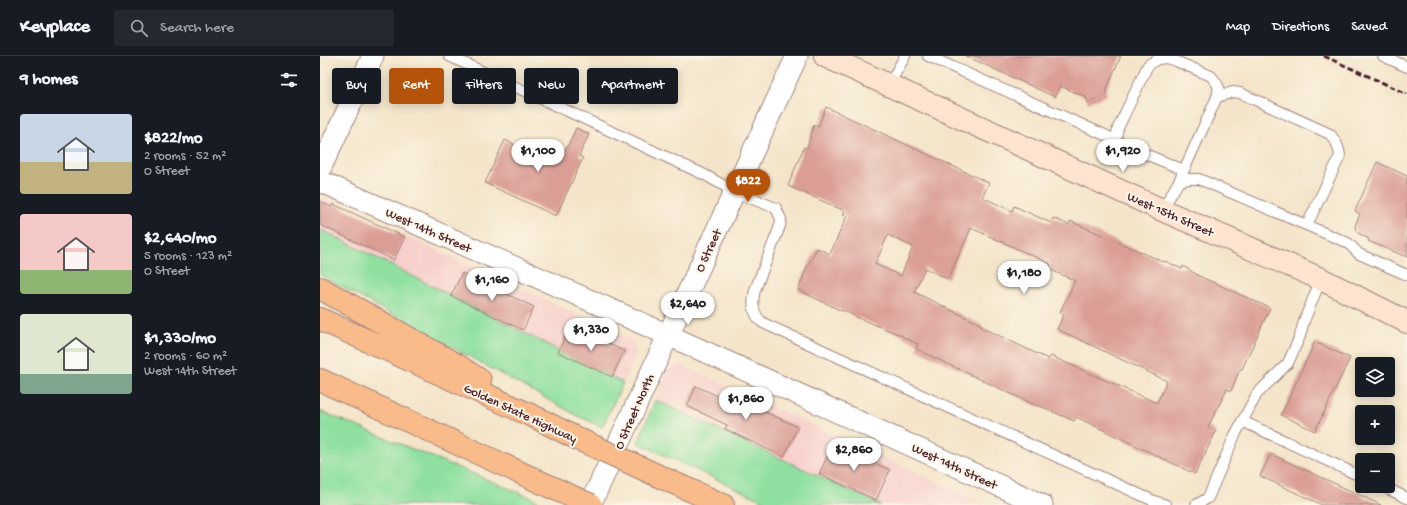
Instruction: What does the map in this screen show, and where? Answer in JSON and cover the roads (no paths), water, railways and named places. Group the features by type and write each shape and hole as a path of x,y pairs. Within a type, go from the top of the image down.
{"highway":[{"path":"320,288 457,365 539,419"},
{"name":"Golden State Highway","path":"320,319 723,505"},
{"path":"320,380 553,488 593,499"},
{"path":"320,394 354,409 430,431"}],"street":[{"path":"320,168 373,56"},
{"name":"O Street","path":"668,335 735,192 796,56"},
{"name":"West 15th Street","path":"825,56 1162,210 1321,280 1407,322"},
{"name":"West 14th Street","path":"320,181 668,335 1042,505"},
{"name":"O Street North","path":"593,499 668,335"}],"lane":[{"path":"449,56 704,175 735,192 776,208 781,219 780,226 755,290 753,299 753,308 757,318 763,323 1147,498 1166,505"},
{"path":"889,85 904,56"},
{"path":"928,56 1116,140 1121,144 1184,170"},
{"path":"1383,56 1407,67"},
{"path":"1116,140 1118,128 1148,65 1164,58 1171,59 1210,76 1216,82 1219,88 1217,97 1184,170 1162,210"},
{"path":"1217,97 1234,92 1240,92 1330,134 1339,147 1340,156 1307,225"},
{"path":"1178,181 1199,179 1348,243 1359,254 1407,275"},
{"path":"1196,505 1208,498 1235,435 1257,394 1288,363 1321,280"},
{"path":"1242,421 1355,474"},
{"path":"1395,492 1407,498"}],"railway":[{"path":"1324,56 1407,94"}]}
